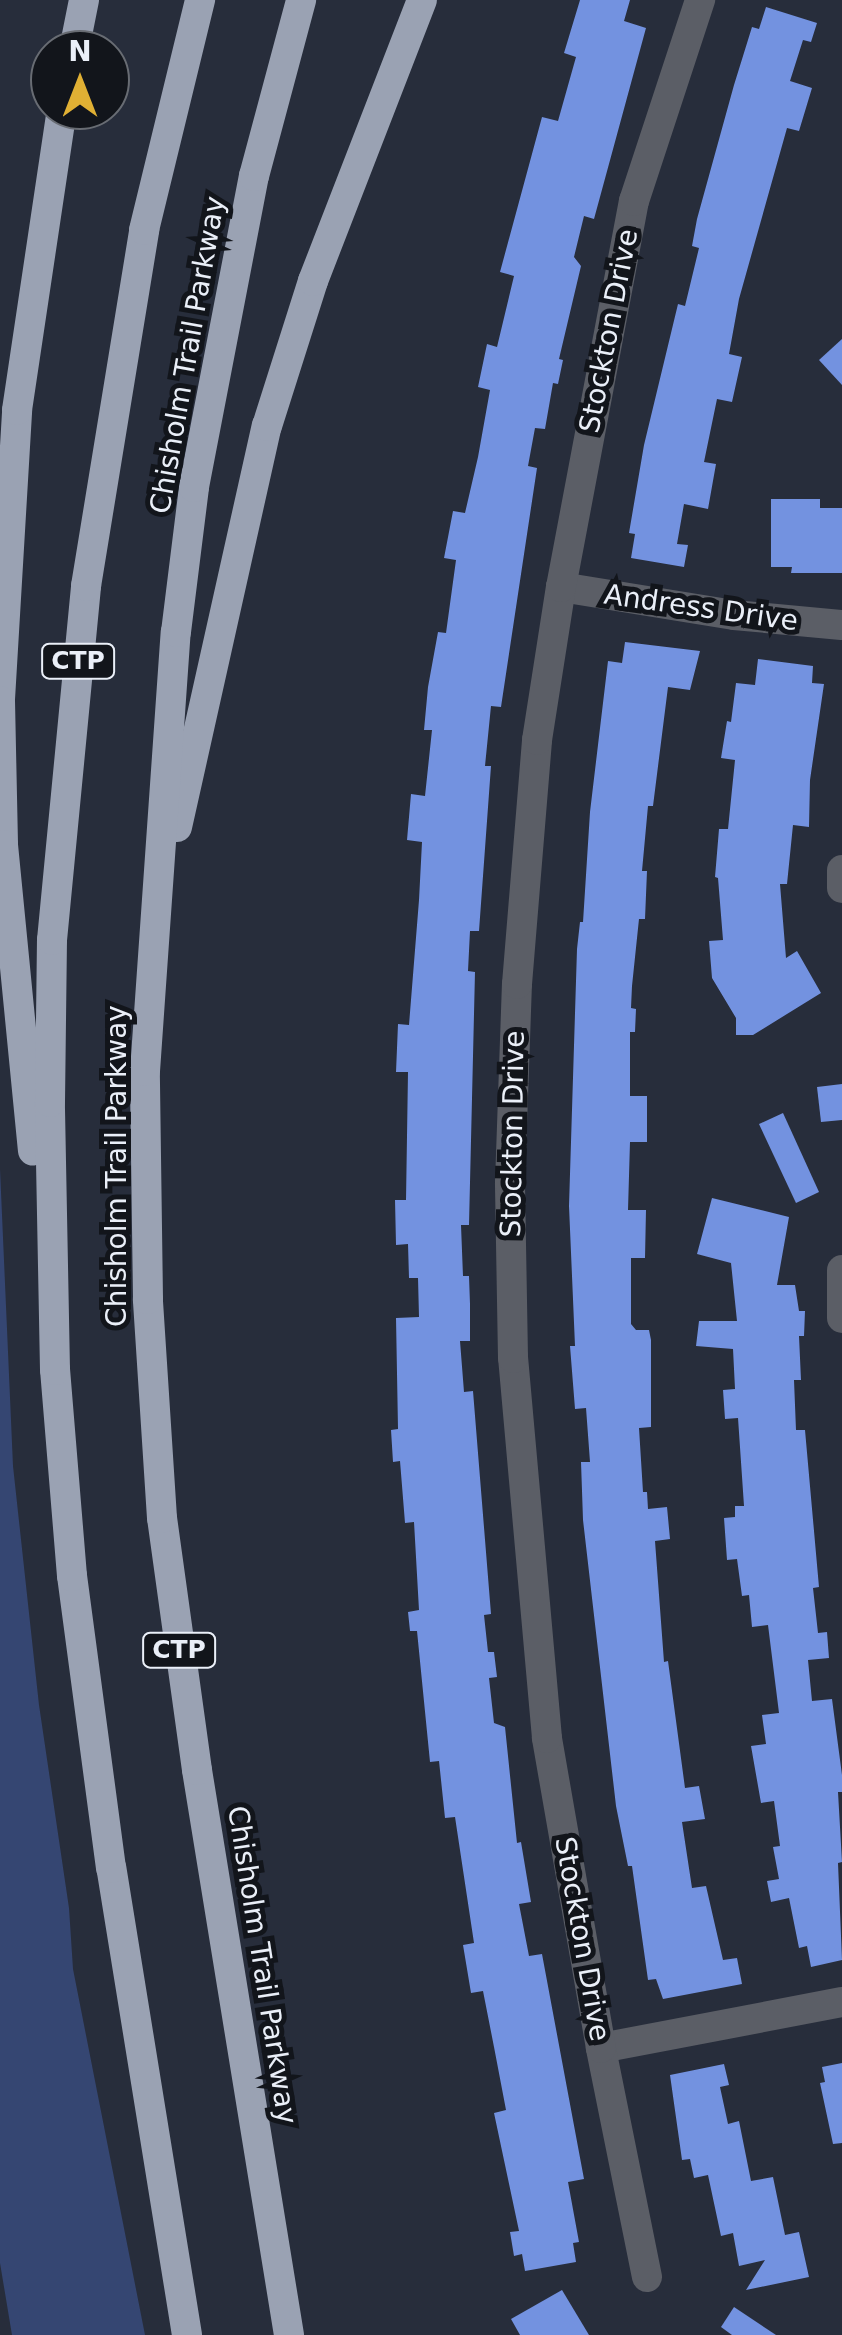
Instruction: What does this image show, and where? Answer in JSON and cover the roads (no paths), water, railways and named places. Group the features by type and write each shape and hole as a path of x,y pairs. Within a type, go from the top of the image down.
{"highway":[{"path":"78,30 84,0"},
{"name":"CTP","path":"187,2335 92,1738 61,1467 53,1332 52,940 80,640 117,379 144,230 200,0"},
{"name":"Chisholm Trail Parkway","path":"289,2335 192,1737 162,1518 145,1180 150,957 176,632 194,487 250,194 300,0"},
{"path":"150,957 215,644 267,426 312,280 422,0"},
{"path":"53,1332 15,984 4,845 0,700 17,410 59,130"}],"street":[{"name":"Stockton Drive","path":"647,2277 601,2048 547,1738 514,1358 510,1183 516,984 537,740 560,587 634,201 700,0"},
{"name":"Andress Drive","path":"560,587 734,615 842,625"},
{"path":"842,870 842,888"},
{"path":"842,1270 842,1318"},
{"path":"601,2048 842,2002"}]}
